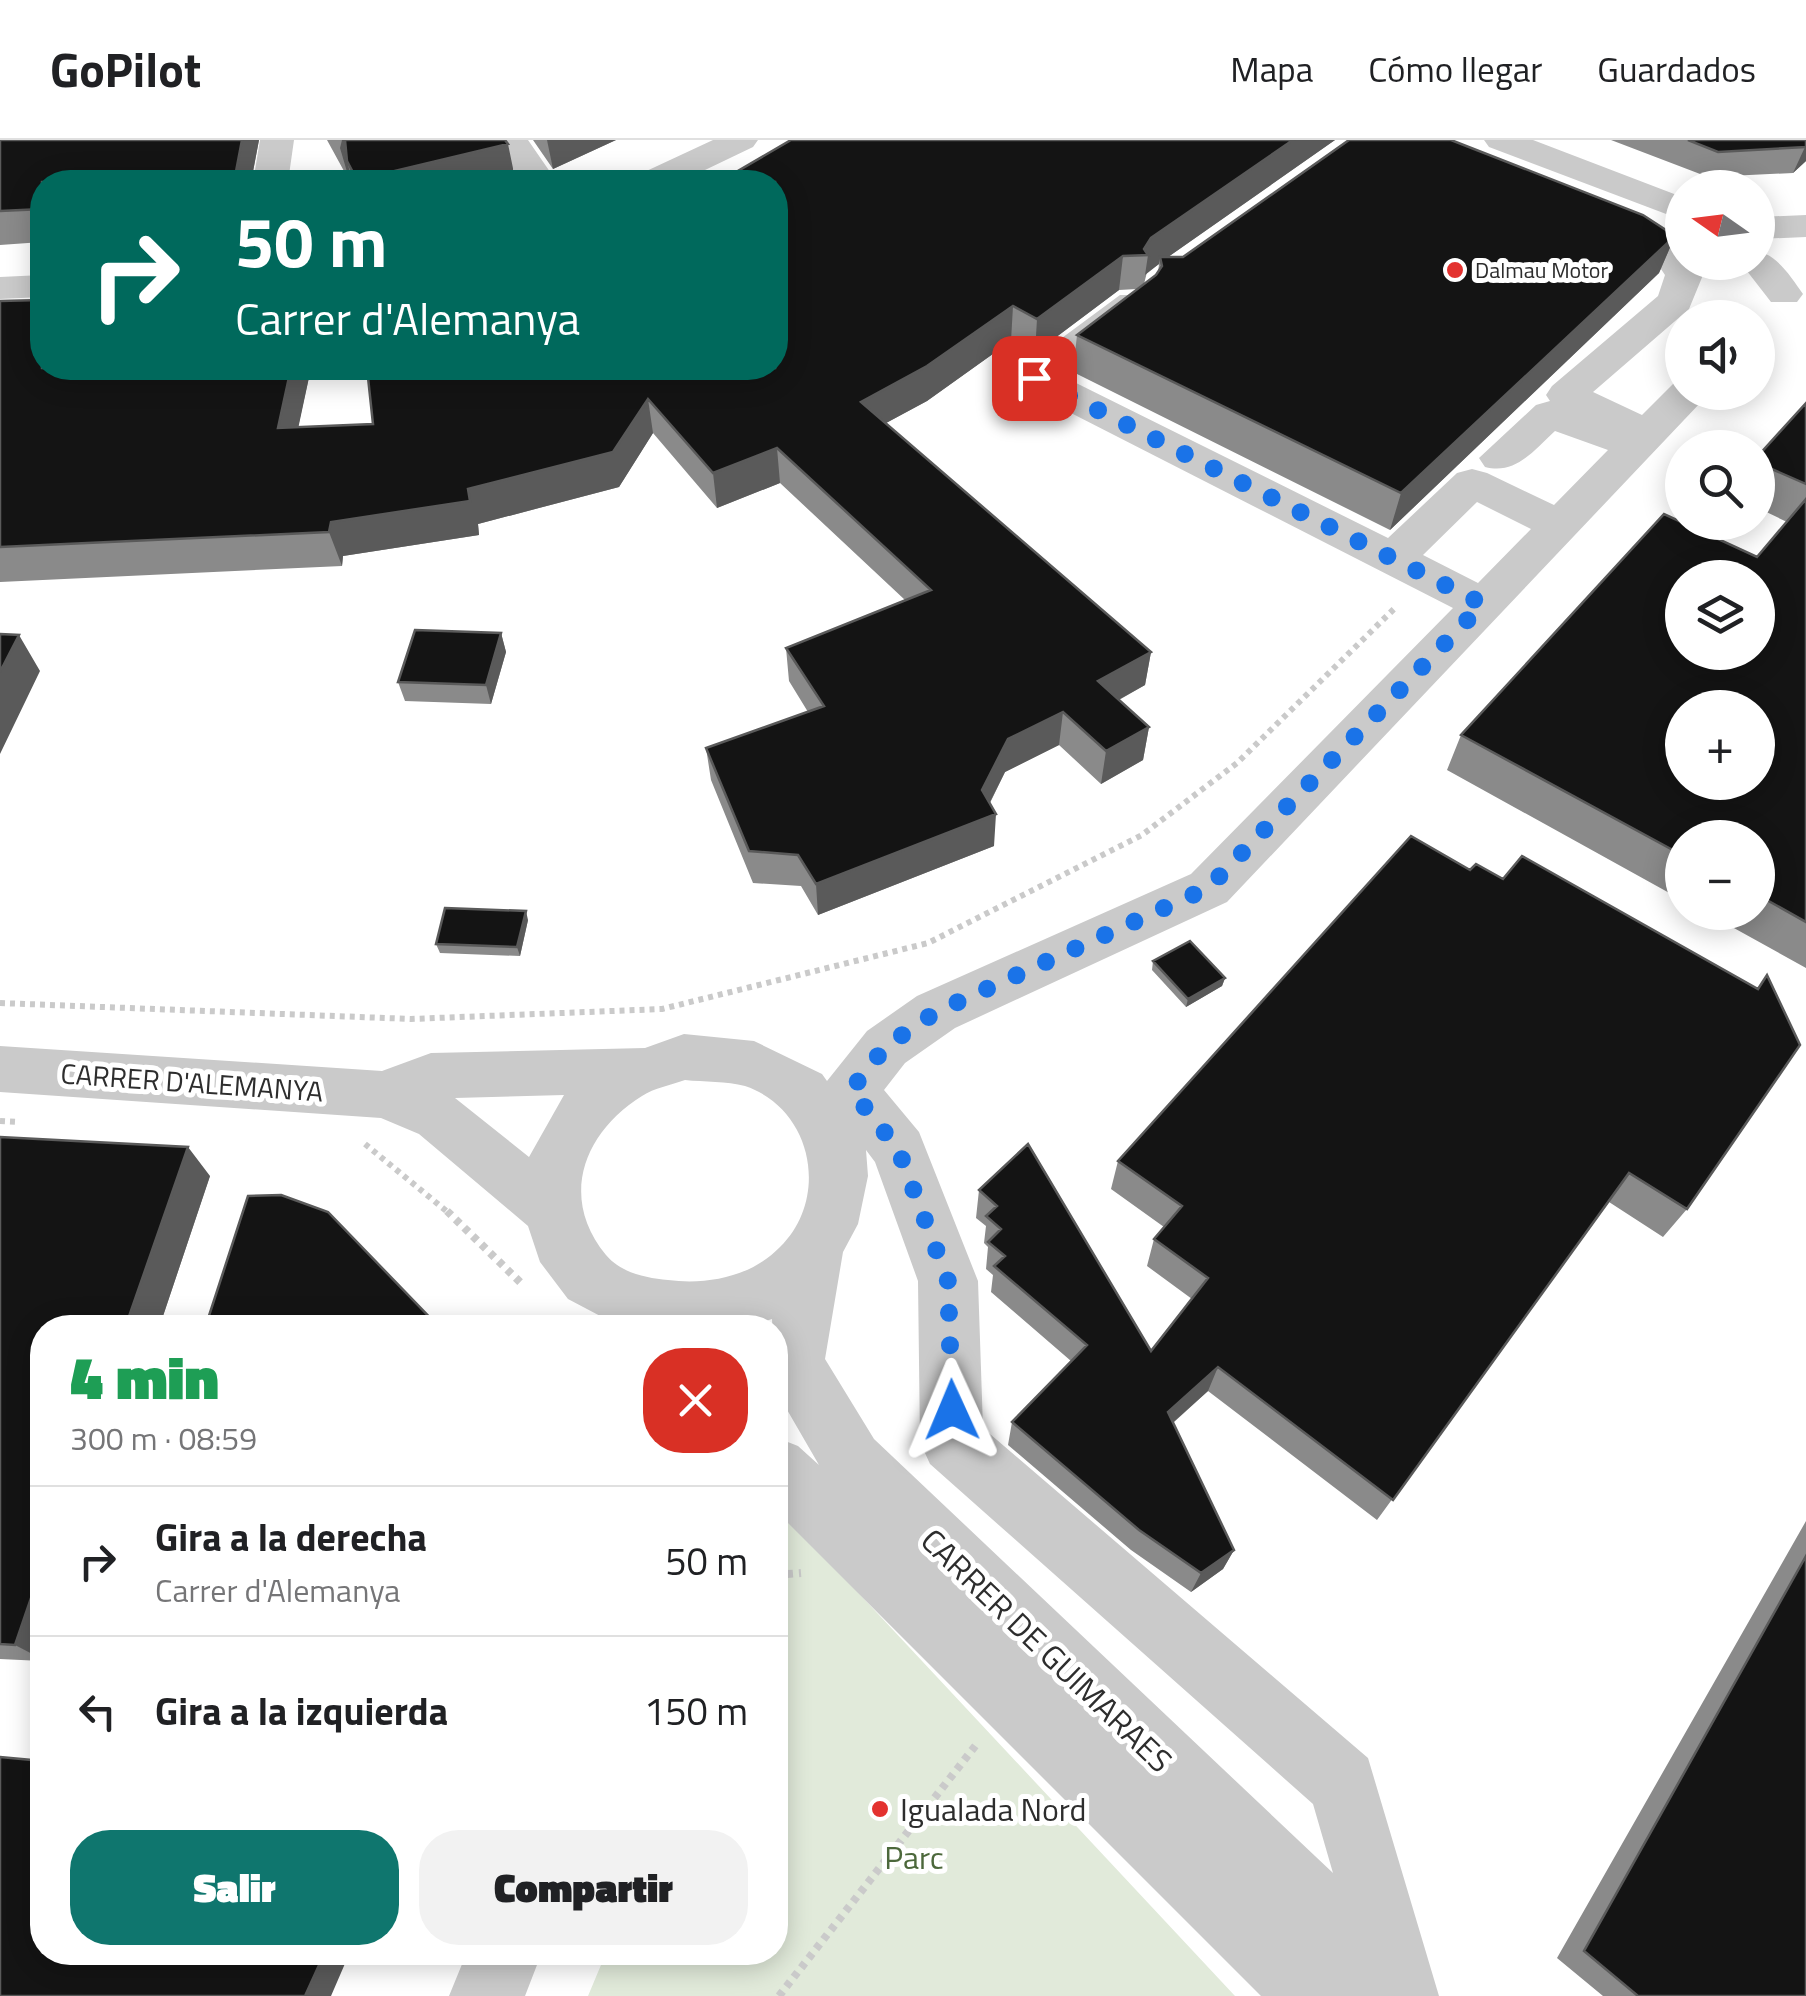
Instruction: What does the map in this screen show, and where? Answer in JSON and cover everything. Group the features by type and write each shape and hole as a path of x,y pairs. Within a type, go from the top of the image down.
{"street":[{"path":"273,170 277,140"},
{"path":"511,140 531,170"},
{"path":"678,170 741,140"},
{"path":"1501,140 1665,203"},
{"path":"1570,212 1643,241 1674,258 1684,275 1675,301 1566,395 1640,442"},
{"path":"1775,227 1806,226"},
{"path":"1769,280 1782,302"},
{"path":"0,288 30,287"},
{"path":"1135,302 1034,378 1483,604"},
{"path":"689,1315 732,1306 792,1274 814,1251 838,1200 845,1119 886,1046 936,1012 1208,888 1671,410"},
{"path":"1500,458 1550,414 1640,442"},
{"path":"1410,567 1472,483 1559,525"},
{"path":"661,1315 617,1296 579,1268 565,1250 550,1210 549,1185 562,1138 594,1097 639,1069 707,1056 772,1070 808,1095 832,1128 845,1119"},
{"name":"CARRER D'ALEMANYA","path":"0,1069 371,1118 438,1117 550,1210"},
{"name":"CARRER D'ALEMANYA","path":"371,1118 431,1076 639,1069"},
{"path":"845,1119 898,1149 948,1281 952,1442 894,1504"},
{"name":"CARRER DE GUIMARAES","path":"814,1251 794,1364 852,1461 1405,1994"},
{"path":"952,1442 1342,1783 1405,1994"},
{"name":"CARRER DE GUIMARAES","path":"788,1480 839,1525 1314,1996"},
{"path":"487,1996 500,1965"}],"path":[{"path":"0,1003 411,1019 662,1008 928,944 1142,835 1237,762 1410,567"},
{"path":"371,1118 420,1185 527,1289"},
{"path":"0,1121 39,1123"},
{"path":"779,1996 988,1730"}],"green space":[{"name":"Parc","path":"788,1517 1235,1996 588,1996 601,1965 788,1965"}],"building":[{"path":"0,140 242,140 236,170 30,170 30,210 0,211"},
{"path":"345,140 505,140 508,144 399,170 352,170"},
{"path":"791,140 1293,140 1151,238 1144,249 1148,255 1123,256 1037,319 1013,306 927,366 861,402 1151,652 1098,681 1149,727 1106,751 1063,712 1008,739 982,790 996,814 816,884 798,855 749,851 706,748 824,706 786,648 931,590 777,448 713,473 648,399 613,452 468,489 470,501 331,522 329,532 0,547 0,301 30,300 30,380 288,380 278,428 373,424 368,380 788,380 788,170 740,170"},
{"path":"1349,140 1451,140 1643,215 1665,229 1665,245 1401,493 1077,335 1156,275 1162,266 1160,257 1183,257"},
{"path":"1688,140 1806,140 1806,147 1718,152"},
{"path":"1806,403 1806,484 1775,470 1775,437"},
{"path":"1806,499 1806,922 1775,905 1775,820 1665,820 1665,846 1461,735 1664,514 1665,540 1720,540 1757,557"},
{"path":"415,630 501,633 486,685 398,682"},
{"path":"0,634 19,635 0,672"},
{"path":"1411,836 1470,870 1476,864 1503,879 1522,856 1758,989 1767,975 1800,1045 1687,1209 1629,1173 1393,1500 1218,1367 1168,1412 1234,1550 1201,1573 1139,1530 1012,1422 1087,1345 994,1266 1005,1256 988,1242 1001,1229 986,1216 997,1206 979,1190 1028,1144 1151,1351 1208,1278 1154,1239 1182,1206 1118,1161"},
{"path":"445,908 526,911 517,947 436,944"},
{"path":"1190,941 1225,978 1188,999 1153,961"},
{"path":"0,1137 188,1147 130,1315 30,1315 30,1601 15,1645 0,1644"},
{"path":"281,1195 328,1212 427,1315 209,1315 248,1196"},
{"path":"1806,1556 1806,1996 1638,1996 1584,1951"},
{"path":"0,1757 30,1760 30,1965 319,1965 305,1996 0,1996"}],"place":[{"name":"Dalmau Motor","path":"1455,270"},
{"name":"Igualada Nord","path":"880,1809"}],"route":[{"path":"952,1410 948,1281 898,1149 851,1090 886,1046 936,1012 1208,888 1483,604 1034,378"}]}
